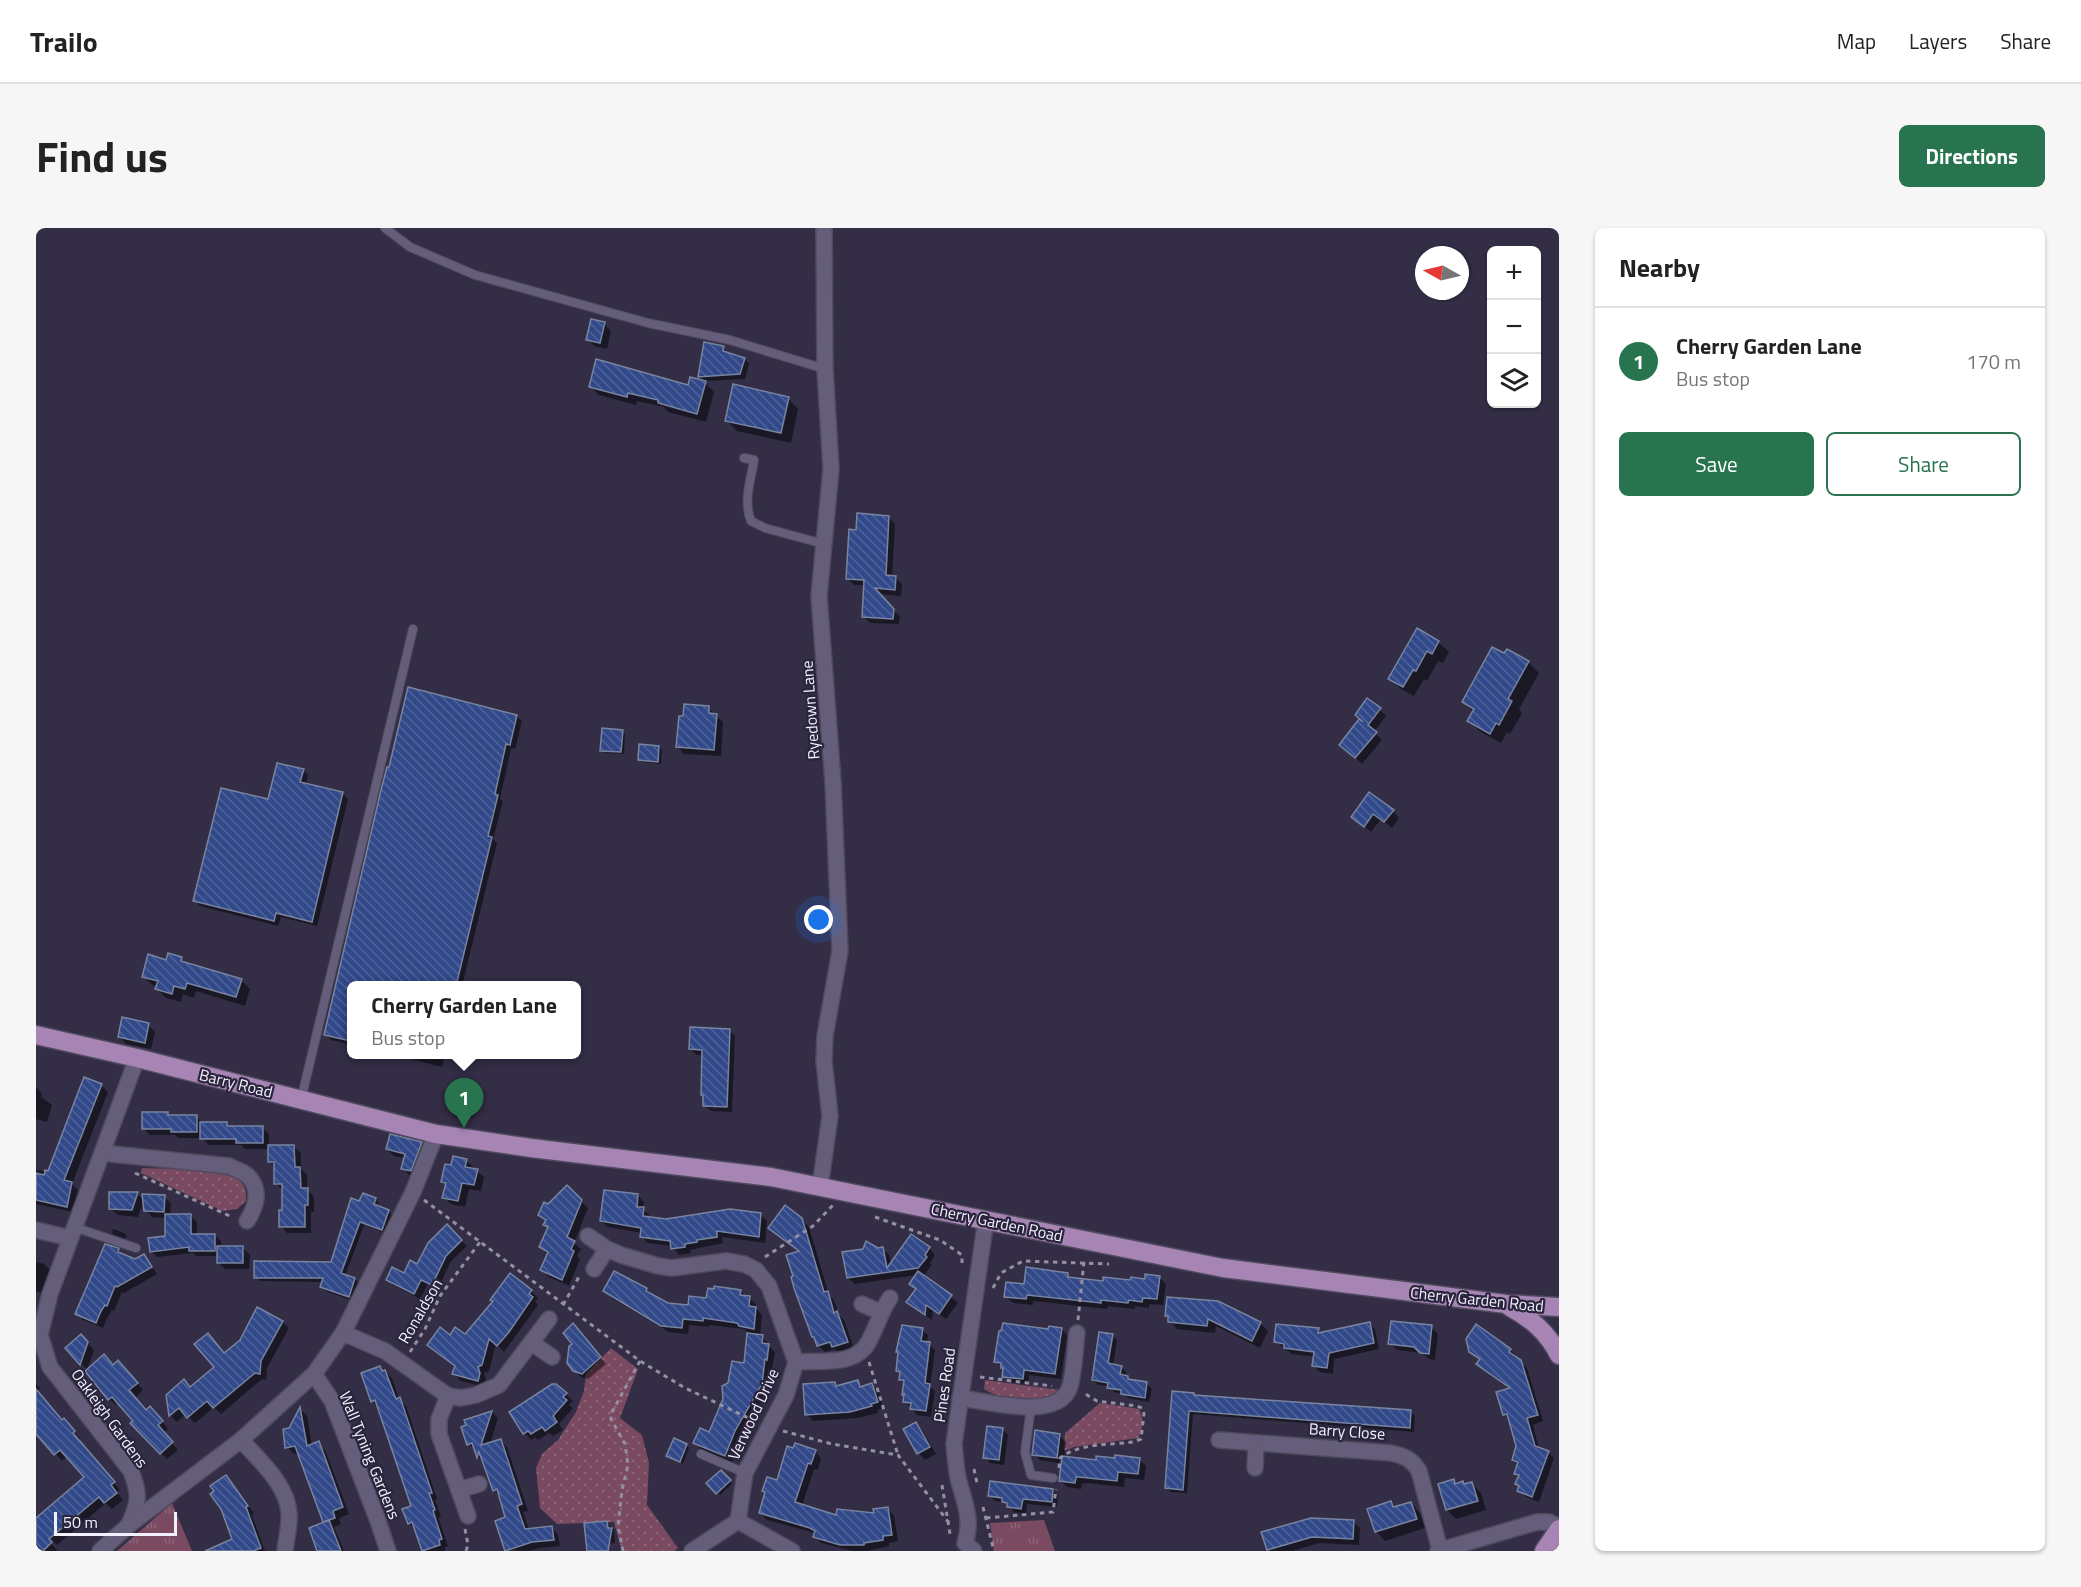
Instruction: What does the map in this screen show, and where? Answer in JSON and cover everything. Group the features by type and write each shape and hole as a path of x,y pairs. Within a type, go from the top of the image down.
{"main road":[{"name":"Barry Road","path":"36,1035 137,1058 436,1134"},
{"name":"Cherry Garden Road","path":"436,1134 531,1148 759,1175 1223,1268 1506,1304 1559,1307"},
{"path":"1506,1304 1528,1316 1544,1330 1559,1355"},
{"path":"1544,1551 1559,1528"}],"street":[{"name":"Ryedown Lane","path":"820,1187 830,1116 824,1061 825,1036 840,951 833,782 819,596 831,469 825,369 824,228"},
{"name":"Oakleigh Gardens","path":"129,1525 137,1507 138,1490 131,1471 50,1367 38,1335 72,1232 137,1058"},
{"path":"99,1551 129,1525 241,1440 314,1374 343,1333 413,1192 436,1134"},
{"path":"102,1154 228,1166 247,1175 257,1193 254,1210 247,1221"},
{"name":"Pines Road","path":"961,1547 968,1533 969,1519 957,1474 954,1444 986,1219"},
{"path":"36,1230 72,1232"},
{"path":"588,1236 621,1256 658,1266 672,1268 726,1262 744,1264 756,1270"},
{"path":"594,1269 607,1249"},
{"name":"Verwood Drive","path":"738,1521 745,1473 786,1395 796,1362 769,1286 756,1270"},
{"path":"796,1362 845,1360 854,1357 870,1340 880,1312 890,1298"},
{"path":"862,1304 880,1312"},
{"path":"343,1333 385,1351 448,1396 461,1398 476,1395 499,1385 549,1320"},
{"path":"960,1398 1031,1407 1048,1406 1060,1402 1070,1388 1077,1334"},
{"path":"532,1343 552,1357"},
{"name":"Wall Tyning Gardens","path":"314,1374 332,1401 388,1551"},
{"path":"448,1396 439,1419 439,1434 468,1516"},
{"path":"241,1440 270,1472 284,1493 289,1513 285,1551"},
{"name":"Barry Close","path":"1219,1440 1402,1455 1414,1462 1419,1471 1439,1551"},
{"path":"1255,1468 1257,1443"},
{"path":"459,1490 479,1484"},
{"path":"692,1551 738,1521 792,1551"},
{"path":"1439,1551 1537,1522 1549,1522 1559,1528"}],"lane":[{"path":"384,228 410,247 475,275 648,323 730,340 825,369"},
{"path":"744,458 754,460 747,502 747,512 751,521 765,528 824,544"},
{"path":"301,1100 413,629"},
{"path":"72,1232 136,1248"},
{"path":"1031,1407 1025,1452 1031,1475 1055,1479"},
{"path":"701,1454 745,1473"}],"path":[{"path":"120,1155 134,1172 227,1216 247,1221"},
{"path":"413,1192 640,1361 685,1388 769,1428 832,1444 898,1455"},
{"path":"756,1270 766,1255 813,1226 830,1210 836,1200"},
{"path":"865,1213 940,1240 962,1255 962,1267"},
{"name":"Ronaldson","path":"402,1364 425,1329 440,1296 480,1241"},
{"path":"1077,1334 1086,1241"},
{"path":"992,1292 1001,1273 1023,1261 1114,1264"},
{"path":"563,1305 583,1271 594,1269"},
{"path":"864,1348 898,1455 948,1523 961,1547"},
{"path":"623,1551 618,1526 622,1490 628,1465 625,1444 611,1419 612,1412 640,1361"},
{"path":"981,1366 980,1377 1070,1388 1097,1401 1142,1408 1144,1414 1141,1439 1077,1449 1060,1458 1058,1468"},
{"path":"971,1460 979,1489"},
{"path":"986,1518 1053,1512 1055,1479"},
{"path":"942,1480 948,1523"},
{"path":"981,1498 994,1551"},
{"path":"466,1551 468,1545 464,1525 468,1516"}],"green space":[{"path":"142,1168 208,1171 232,1176 243,1185 246,1201 237,1209 223,1211 141,1173"},
{"path":"611,1348 638,1369 620,1418 642,1435 649,1463 647,1505 678,1548 674,1551 622,1551 614,1522 557,1524 540,1508 536,1468 542,1454 558,1440 576,1412 584,1391 586,1374"},
{"path":"985,1380 1060,1390 1042,1400 1015,1399 984,1389"},
{"path":"1100,1403 1139,1409 1142,1424 1138,1438 1074,1447 1064,1451 1065,1433"},
{"path":"172,1503 192,1551 117,1551"},
{"path":"1044,1520 1055,1551 994,1551 990,1523"}],"building":[{"path":"591,319 605,322 600,343 586,340"},
{"path":"704,342 724,346 723,351 745,358 740,374 698,377"},
{"path":"596,359 688,385 690,377 706,381 697,414 658,403 658,400 628,393 627,397 589,387"},
{"path":"733,384 789,397 781,433 725,421"},
{"path":"857,513 889,516 886,575 896,576 895,590 875,588 894,609 893,619 862,617 864,580 846,579 849,529 856,530"},
{"path":"1417,628 1439,641 1432,654 1427,651 1416,671 1413,670 1403,687 1388,679"},
{"path":"1492,647 1504,653 1507,649 1529,661 1508,699 1512,701 1499,725 1496,723 1490,734 1467,721 1474,709 1462,702"},
{"path":"408,687 517,715 510,745 506,744 495,794 498,795 488,836 492,837 457,981 347,981 347,1040 324,1035 381,790 387,767 389,767"},
{"path":"1367,698 1381,708 1368,725 1377,732 1355,758 1339,745 1359,719 1363,722 1355,715"},
{"path":"684,704 709,706 709,713 717,714 714,750 676,747 679,716 683,716"},
{"path":"602,728 623,730 621,752 600,751"},
{"path":"639,744 659,746 658,762 638,760"},
{"path":"277,763 304,769 300,782 343,792 312,922 276,913 274,921 193,901 221,788 268,799"},
{"path":"1369,792 1394,810 1384,822 1373,814 1364,827 1351,817"},
{"path":"168,953 182,957 181,961 242,979 236,997 187,983 185,989 174,986 172,994 155,989 158,981 142,977 148,954 166,960"},
{"path":"122,1017 149,1023 145,1043 118,1037"},
{"path":"690,1027 730,1029 727,1107 703,1106 703,1095 701,1095 702,1050 689,1049"},
{"path":"84,1077 102,1084 64,1180 72,1182 67,1207 36,1200 36,1173 44,1175 45,1170 48,1171"},
{"path":"142,1112 197,1115 197,1132 142,1129"},
{"path":"200,1122 227,1122 227,1126 263,1126 263,1143 236,1143 236,1139 200,1139"},
{"path":"390,1134 422,1142 411,1171 401,1169 405,1154 386,1149"},
{"path":"268,1145 294,1145 295,1167 300,1167 301,1188 308,1188 305,1227 279,1227 279,1210 282,1210 282,1184 274,1184 274,1162 268,1162"},
{"path":"453,1156 467,1159 465,1167 478,1169 474,1185 462,1183 458,1201 442,1198 446,1183 441,1182 445,1164 451,1165"},
{"path":"567,1185 582,1200 567,1237 575,1241 571,1249 574,1251 562,1280 540,1270 548,1252 539,1247 548,1227 543,1225 546,1220 538,1215 544,1202 548,1204"},
{"path":"604,1190 638,1194 637,1207 644,1207 643,1216 666,1219 730,1209 761,1213 759,1237 717,1231 717,1237 697,1240 697,1242 685,1244 685,1247 671,1249 670,1241 640,1237 641,1228 600,1221"},
{"path":"109,1192 138,1192 132,1210 109,1209"},
{"path":"363,1193 376,1198 374,1204 389,1210 382,1230 360,1222 341,1273 355,1278 349,1297 320,1287 323,1278 254,1278 254,1261 331,1262 351,1198 359,1201"},
{"path":"142,1194 165,1195 164,1212 144,1211"},
{"path":"785,1205 802,1218 824,1292 828,1291 834,1313 837,1311 848,1342 832,1347 830,1342 817,1346 812,1337 794,1288 791,1277 793,1276 786,1255 799,1251 768,1228"},
{"path":"165,1214 191,1214 191,1234 215,1234 215,1251 189,1251 189,1247 150,1252 148,1238 165,1236"},
{"path":"447,1224 462,1240 446,1256 432,1285 421,1280 414,1294 386,1280 392,1267 404,1273 410,1260 417,1264 428,1243"},
{"path":"911,1234 930,1247 925,1255 927,1257 918,1268 847,1278 842,1252 863,1249 866,1241 878,1248 883,1247 887,1268"},
{"path":"105,1244 119,1248 118,1252 135,1259 144,1254 152,1267 117,1287 115,1286 107,1306 105,1305 101,1311 96,1323 75,1314"},
{"path":"217,1246 243,1246 243,1263 217,1263"},
{"path":"1026,1267 1068,1273 1068,1277 1103,1281 1103,1277 1130,1280 1131,1277 1145,1279 1145,1274 1160,1276 1157,1299 1143,1298 1142,1302 1129,1300 1128,1303 1101,1300 1101,1303 1027,1295 1026,1299 1004,1297 1006,1282 1024,1284"},
{"path":"614,1271 647,1288 646,1291 668,1303 688,1305 689,1296 706,1298 708,1288 714,1289 714,1286 741,1290 740,1295 750,1296 749,1306 756,1307 754,1329 739,1326 737,1323 703,1318 703,1321 683,1319 682,1328 661,1326 603,1291"},
{"path":"918,1271 952,1295 939,1314 926,1305 925,1315 906,1302 916,1289 909,1284"},
{"path":"510,1273 532,1290 529,1294 533,1297 497,1346 489,1339 482,1365 478,1367 480,1373 478,1381 452,1374 455,1366 427,1345 440,1327 450,1335 455,1327 465,1334 493,1301 490,1300"},
{"path":"1167,1297 1218,1301 1261,1322 1252,1341 1208,1319 1207,1326 1168,1322 1168,1316 1165,1316"},
{"path":"257,1307 283,1321 261,1361 260,1374 255,1373 213,1408 207,1401 187,1418 179,1408 169,1416 166,1395 184,1379 190,1387 214,1367 194,1344 208,1333 224,1353 240,1340"},
{"path":"1391,1321 1432,1325 1429,1354 1420,1353 1414,1347 1388,1344"},
{"path":"1370,1322 1374,1343 1329,1353 1327,1368 1312,1366 1314,1352 1284,1348 1284,1344 1274,1342 1276,1324 1319,1328 1318,1333"},
{"path":"573,1323 601,1357 582,1374 573,1371 567,1363 569,1346 572,1344 563,1333"},
{"path":"1003,1323 1048,1329 1049,1326 1062,1328 1055,1374 1024,1370 1023,1379 1002,1377 1001,1363 994,1362 999,1331"},
{"path":"1476,1324 1511,1349 1509,1352 1521,1360 1538,1415 1527,1418 1535,1446 1549,1451 1532,1497 1517,1491 1519,1486 1515,1484 1519,1475 1514,1474 1518,1462 1512,1460 1516,1446 1507,1414 1503,1415 1496,1392 1510,1388 1476,1364 1480,1359 1469,1352 1466,1339"},
{"path":"902,1325 923,1328 921,1341 930,1342 925,1383 930,1384 926,1411 910,1409 911,1403 903,1402 904,1380 899,1380 900,1372 896,1371 898,1352 896,1352"},
{"path":"1099,1332 1113,1334 1108,1363 1122,1366 1120,1374 1128,1376 1128,1379 1147,1382 1145,1398 1121,1394 1121,1390 1107,1388 1108,1383 1092,1380"},
{"path":"747,1333 763,1335 762,1343 769,1344 767,1360 765,1359 762,1384 735,1431 725,1456 693,1443 700,1428 709,1432 723,1399 722,1386 728,1383 732,1361 744,1363"},
{"path":"81,1334 88,1342 80,1365 65,1348"},
{"path":"104,1354 113,1365 118,1360 138,1383 129,1390 146,1410 150,1406 163,1421 158,1425 173,1442 160,1454 130,1423 133,1421 112,1397 108,1400 85,1371"},
{"path":"380,1366 382,1371 385,1370 396,1399 400,1397 432,1493 429,1493 442,1539 439,1540 440,1545 422,1551 412,1522 408,1524 402,1509 411,1506 375,1400 371,1402 361,1373"},
{"path":"858,1380 860,1387 872,1383 878,1402 850,1412 805,1415 803,1384 835,1382 836,1386"},
{"path":"552,1384 556,1384 567,1393 563,1397 567,1400 553,1416 557,1422 545,1431 542,1427 531,1434 528,1431 523,1434 509,1412"},
{"path":"36,1389 62,1420 64,1418 75,1431 73,1433 115,1482 111,1485 117,1493 104,1503 99,1497 49,1539 52,1542 43,1551 36,1551 36,1518 84,1477 60,1450 54,1455 36,1434"},
{"path":"1172,1391 1194,1393 1194,1395 1411,1410 1410,1428 1189,1411 1183,1490 1165,1488"},
{"path":"300,1407 307,1446 319,1441 343,1507 333,1511 335,1518 323,1522 295,1446 285,1448 283,1429 289,1428"},
{"path":"492,1411 481,1445 501,1439 522,1504 517,1506 525,1529 552,1526 554,1540 532,1542 505,1551 495,1521 505,1517 497,1489 493,1491 479,1452 477,1458 472,1443 467,1445 461,1427 466,1425 464,1420"},
{"path":"916,1422 930,1447 917,1454 903,1429"},
{"path":"987,1426 1003,1428 999,1460 983,1458"},
{"path":"1035,1430 1060,1434 1057,1458 1032,1455"},
{"path":"674,1438 687,1444 680,1462 666,1456"},
{"path":"795,1443 816,1450 811,1464 808,1463 795,1502 836,1515 837,1509 874,1513 873,1509 888,1507 892,1535 883,1536 883,1540 864,1543 864,1545 840,1545 813,1537 815,1531 810,1528 759,1513 765,1492 762,1491 767,1477 777,1480 787,1446 793,1448"},
{"path":"1115,1455 1140,1458 1138,1474 1118,1472 1117,1481 1076,1477 1075,1483 1059,1481 1062,1456 1096,1460 1096,1456 1115,1458"},
{"path":"721,1470 731,1480 716,1494 706,1483"},
{"path":"226,1475 248,1506 246,1507 261,1548 253,1551 205,1551 232,1539 221,1509 210,1494 214,1491 210,1486"},
{"path":"1454,1479 1455,1484 1463,1481 1464,1484 1472,1482 1478,1501 1446,1510 1438,1484"},
{"path":"990,1481 1053,1489 1052,1502 1023,1499 1021,1509 1007,1507 1007,1503 1002,1502 1002,1498 988,1496"},
{"path":"1391,1501 1393,1507 1411,1502 1417,1519 1375,1532 1367,1509"},
{"path":"1311,1518 1354,1520 1353,1539 1312,1537 1267,1550 1261,1532"},
{"path":"329,1520 341,1551 317,1551 309,1528"},
{"path":"607,1521 608,1528 612,1528 608,1551 587,1551 584,1523"}],"place":[{"name":"Cherry Garden Lane","path":"464,1128"}]}
